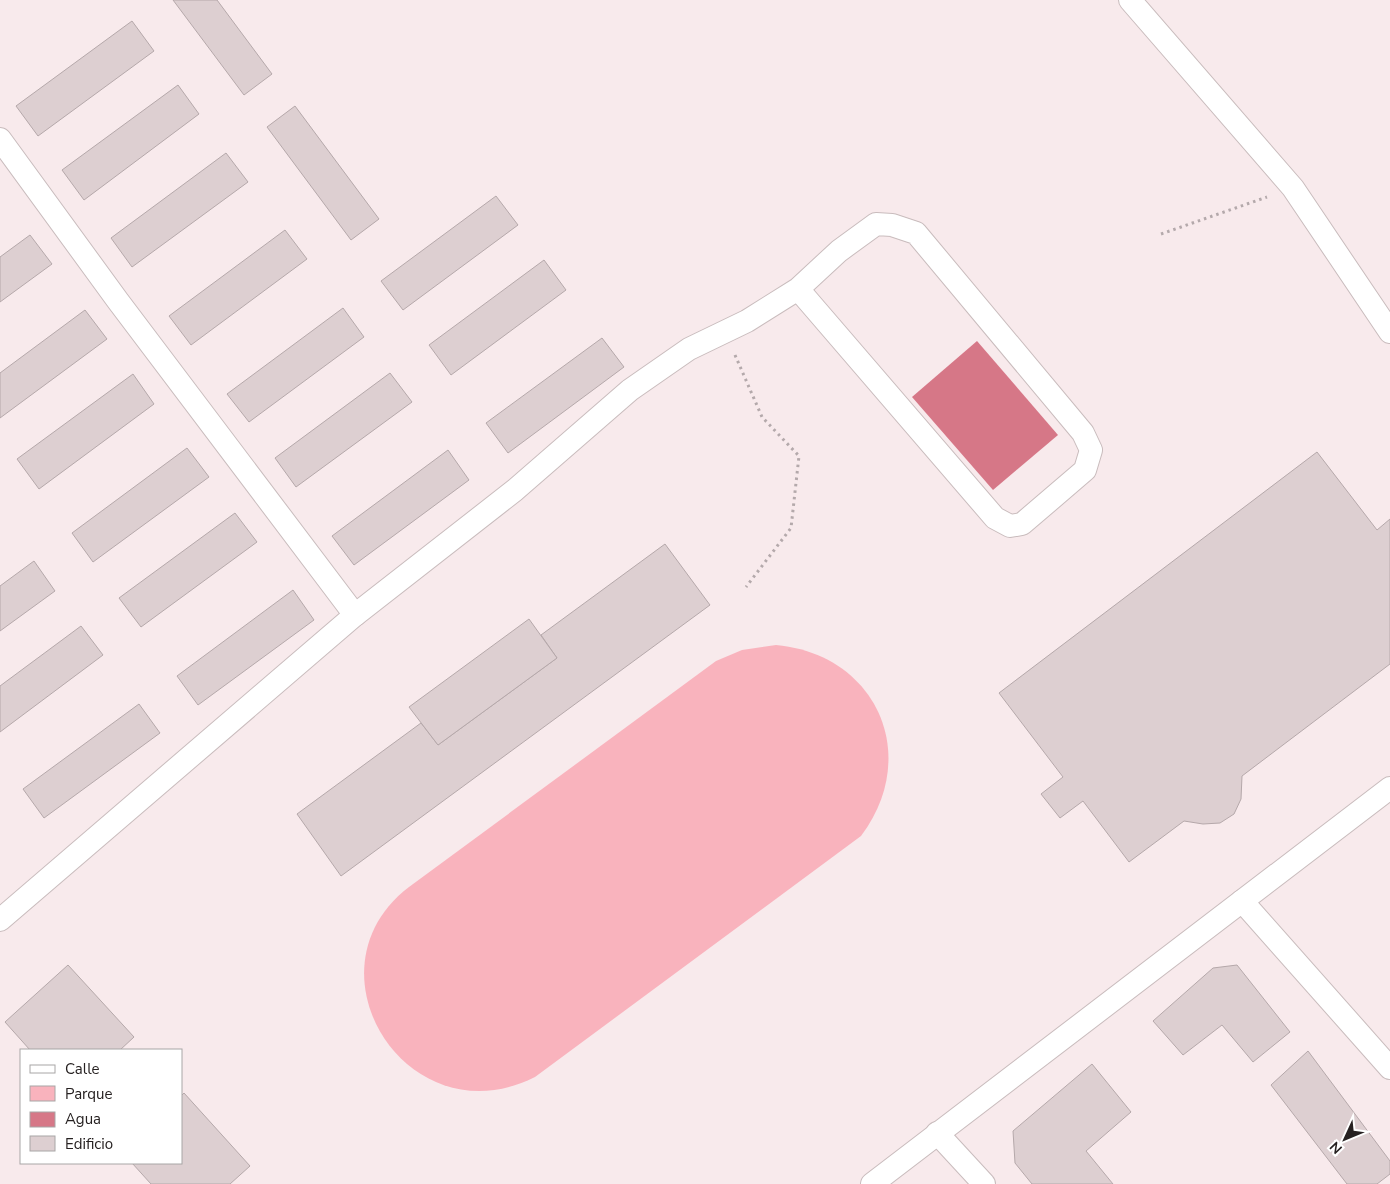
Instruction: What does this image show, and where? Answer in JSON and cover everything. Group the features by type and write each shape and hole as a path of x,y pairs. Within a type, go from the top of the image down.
{"street":[{"path":"1130,0 1293,188 1390,332"},
{"path":"0,139 118,301 355,615"},
{"path":"0,920 355,615 515,490 630,390 689,349 724,332 798,289 839,251 876,224 892,225 916,233 1083,434 1091,450 1085,470 1022,524 1010,526 995,518 798,289"},
{"path":"872,1184 1390,788"},
{"path":"1242,901 1390,1068"},
{"path":"937,1133 984,1184"}],"path":[{"path":"1161,234 1293,188"},
{"path":"724,332 762,417 799,456 791,528 746,587"}],"green space":[{"path":"776,645 811,652 840,667 863,688 879,714 887,742 888,773 879,805 861,836 535,1077 489,1091 446,1086 411,1067 383,1037 367,1000 365,961 378,922 409,887 716,661 742,650"}],"water":[{"path":"977,341 1058,435 993,490 912,397"}],"building":[{"path":"173,0 217,0 272,74 244,95"},
{"path":"132,21 154,51 38,136 16,106"},
{"path":"178,85 199,114 84,200 62,170"},
{"path":"295,106 379,219 351,240 267,127"},
{"path":"226,153 248,182 132,267 111,238"},
{"path":"496,196 518,225 403,310 381,281"},
{"path":"285,230 307,259 191,345 169,316"},
{"path":"30,235 52,264 0,302 0,257"},
{"path":"544,260 566,290 451,375 429,345"},
{"path":"343,308 364,337 249,422 227,394"},
{"path":"85,310 107,339 0,418 0,373"},
{"path":"602,338 624,367 508,453 486,423"},
{"path":"390,373 412,402 296,487 275,458"},
{"path":"133,374 154,404 39,489 17,459"},
{"path":"187,448 209,477 93,562 72,533"},
{"path":"448,450 469,480 354,565 332,536"},
{"path":"1317,452 1377,530 1390,519 1390,664 1242,776 1241,799 1234,814 1220,823 1203,824 1184,821 1129,862 1083,801 1060,818 1041,794 1063,777 999,693"},
{"path":"235,513 257,542 141,627 119,598"},
{"path":"665,544 710,605 341,876 297,814 421,723 438,745 557,658 541,635"},
{"path":"34,561 55,591 0,631 0,586"},
{"path":"293,590 314,620 198,705 177,676"},
{"path":"529,619 557,658 438,745 409,707"},
{"path":"81,626 103,655 0,732 0,686"},
{"path":"139,704 160,733 44,818 23,789"},
{"path":"68,965 134,1037 121,1049 29,1049 5,1022"},
{"path":"1237,965 1290,1032 1253,1062 1222,1025 1183,1055 1153,1021 1213,968"},
{"path":"1308,1051 1390,1161 1390,1174 1377,1184 1347,1184 1271,1085"},
{"path":"1092,1064 1131,1112 1086,1151 1113,1184 1032,1184 1015,1163 1013,1131"},
{"path":"184,1093 250,1166 230,1184 151,1184 133,1164 182,1164 182,1095"}]}
